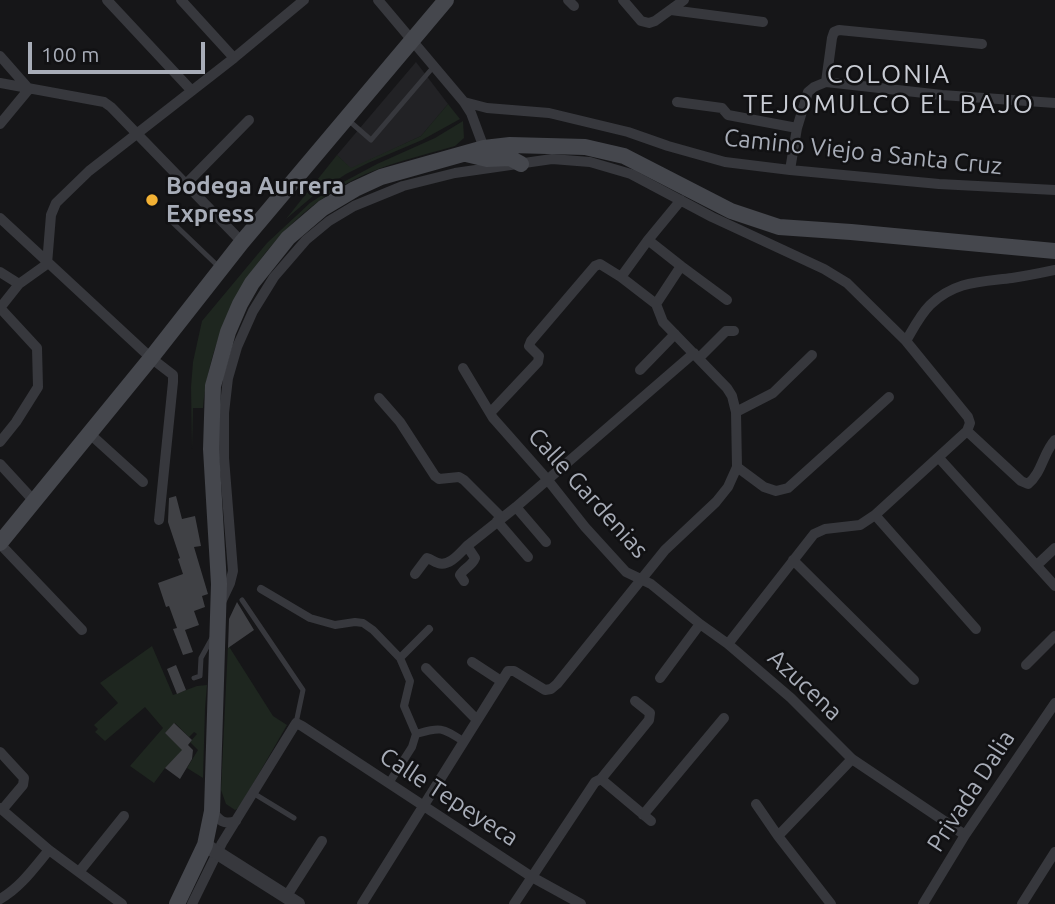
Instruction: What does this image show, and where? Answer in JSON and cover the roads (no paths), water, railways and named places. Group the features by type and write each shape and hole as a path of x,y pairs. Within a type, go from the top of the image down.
{"main road":[{"path":"0,543 242,242 446,0"},
{"path":"177,904 211,849 219,606 211,449 213,386 228,332 252,283 276,250 323,208 381,177 484,148 510,145 585,147 624,156 731,211 779,227 1055,251"},
{"path":"464,154 487,159 510,158 521,164"}],"street":[{"path":"107,0 191,90"},
{"path":"181,0 234,58"},
{"path":"0,442 38,387 37,348 0,308 19,284 47,264 51,215 57,204 89,172 304,0"},
{"path":"378,0 464,102 484,148"},
{"path":"623,0 641,21 649,23 684,0"},
{"path":"671,10 763,22"},
{"path":"826,82 832,38 834,32 839,30 982,44"},
{"path":"0,56 29,89"},
{"path":"2,82 104,102 242,242"},
{"path":"790,170 797,128 808,92 826,82 942,95 1055,103"},
{"path":"0,124 29,89"},
{"name":"Camino Viejo a Santa Cruz","path":"464,102 486,108 549,113 628,132 726,162 939,184 1055,190"},
{"path":"677,102 722,108 728,115 797,128"},
{"path":"185,185 249,120"},
{"path":"219,606 233,571 224,458 224,413 228,378 237,347 253,310 274,277 306,240 329,221 354,206 403,186 455,173 552,159 590,162 631,174 712,217 824,269 847,283 906,341 968,417 968,427 939,458 875,515 860,525 825,529 814,534 728,644"},
{"path":"621,277 681,200"},
{"path":"0,218 47,264 173,375 159,520"},
{"path":"648,240 727,300"},
{"path":"362,904 508,671 511,670 545,690 557,684 664,550 728,487 737,467 736,412 727,388 663,322 656,304 600,264 595,266 531,341 529,346 539,356 538,362 491,412"},
{"path":"656,304 681,266"},
{"path":"906,341 930,305 959,286 976,281 1055,270"},
{"path":"0,272 19,284"},
{"path":"415,574 427,558 447,564 726,331 734,331"},
{"path":"640,370 675,334"},
{"path":"736,412 773,393 812,355"},
{"name":"Calle Gardenias","path":"463,368 493,418 626,572 651,584 728,644"},
{"path":"737,467 764,487 776,491 788,488 889,397"},
{"path":"379,398 400,422 435,476 439,479 460,477 464,480 528,557"},
{"path":"968,427 1021,481 1028,484 1036,478 1047,451 1055,440"},
{"path":"90,434 143,482"},
{"path":"939,458 1055,586"},
{"path":"0,464 34,501"},
{"path":"516,507 546,542"},
{"path":"875,515 976,629"},
{"path":"0,543 82,630"},
{"path":"464,581 460,575 474,563 475,558 467,546"},
{"path":"1037,565 1055,548"},
{"path":"793,560 914,680"},
{"path":"261,589 310,618 335,625 363,623 400,658 410,681 404,706 416,734 412,747 389,782"},
{"path":"660,678 700,624"},
{"path":"400,658 429,629"},
{"path":"1026,665 1055,636"},
{"name":"Azucena","path":"728,644 791,698 852,760 965,835"},
{"path":"472,662 501,681"},
{"path":"426,668 477,720"},
{"path":"514,904 598,780 649,720 650,713 635,701"},
{"name":"Privada Dalia","path":"923,904 965,835 1055,703"},
{"path":"598,780 647,818 724,718"},
{"path":"192,904 211,849 236,821 296,723"},
{"name":"Calle Tepeyeca","path":"296,723 424,804 532,877 580,904"},
{"path":"416,734 436,728 446,729 463,741"},
{"path":"0,752 24,778 23,785 1,809 49,850 122,904"},
{"path":"778,836 852,760"},
{"path":"756,804 826,902"},
{"path":"212,811 220,821 228,824 236,821"},
{"path":"79,872 124,816"},
{"path":"211,849 292,900 322,841"},
{"path":"0,899 18,886 49,850"},
{"path":"1022,904 1055,852"}],"lane":[{"path":"347,118 371,139 435,65"},
{"path":"172,222 221,269"},
{"path":"242,600 303,690 296,723"},
{"path":"194,678 200,676 201,658 218,629"},
{"path":"253,793 294,818"}],"place":[{"name":"Bodega Aurrera Express","path":"152,200"}],"district":[{"name":"COLONIA TEJOMULCO EL BAJO","path":"889,88"}]}
